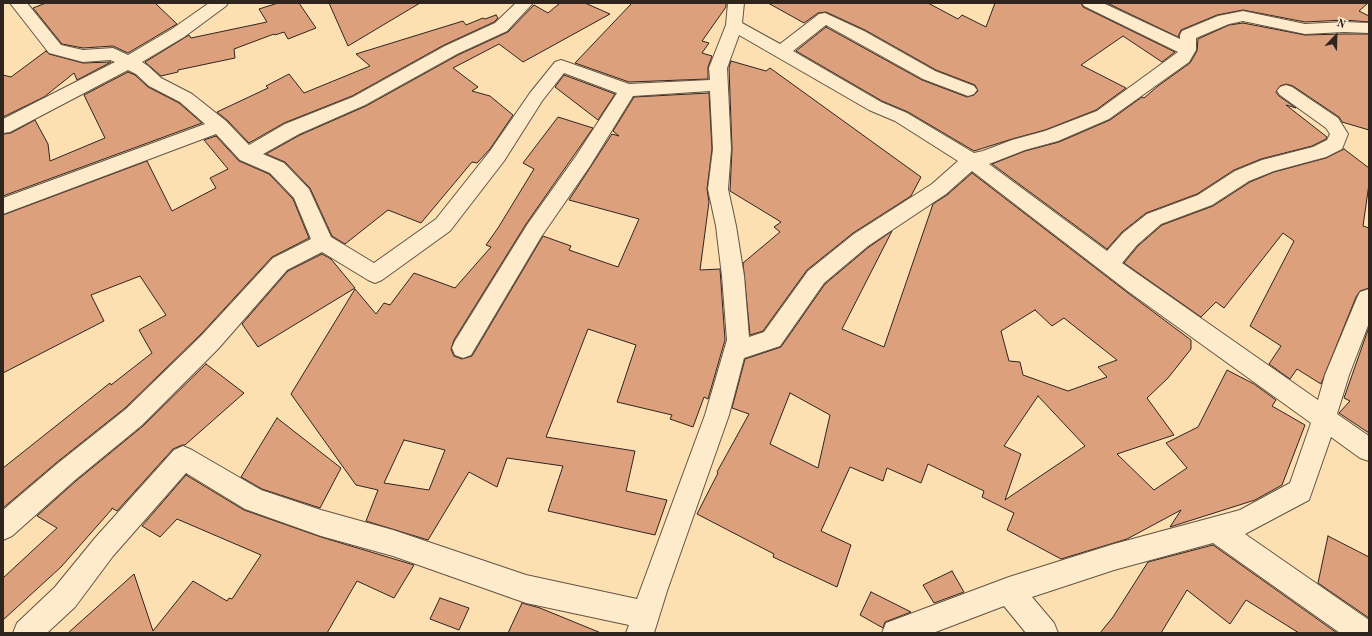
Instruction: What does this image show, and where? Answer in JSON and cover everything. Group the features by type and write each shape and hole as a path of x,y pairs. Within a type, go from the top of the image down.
{"street":[{"path":"18,3 55,48 83,56 114,54 142,70 155,82 186,98 219,126 247,155 277,168 302,194 323,242 375,274 443,225 497,156 536,97 561,66 628,90 719,85"},
{"path":"3,127 128,63 178,33 220,3"},
{"path":"247,155 292,129 310,123 340,108 360,101 450,50 501,27 525,3"},
{"path":"27,633 64,597 104,547 183,458 254,500 299,516 393,543 526,589 643,624 653,591 717,415 738,340 733,276 726,226 718,189 722,149 718,68 734,25 736,3"},
{"path":"1090,3 1188,50"},
{"path":"1221,3 1243,16 1305,29 1344,27 1369,28"},
{"path":"735,351 772,339 816,277 861,240 939,189 971,160 985,158 1019,145 1051,136 1103,115 1183,58 1188,50 1188,35 1224,20 1243,16"},
{"path":"781,52 826,18 929,75 968,90"},
{"path":"734,25 875,106 901,117 971,160 1108,264 1369,450"},
{"path":"463,348 534,231 583,161 628,90"},
{"path":"1108,264 1130,239 1154,219 1205,200 1242,176 1269,165 1319,152 1335,144 1339,134 1332,123 1286,91"},
{"path":"3,206 219,126"},
{"path":"3,527 66,472 134,417 210,342 280,264 323,242"},
{"path":"896,633 1009,591 1114,557 1244,522 1300,491 1337,375 1368,298"},
{"path":"1216,530 1364,633"},
{"path":"1009,591 1044,633"}],"building":[{"path":"46,3 155,3 177,24 128,53 113,46 83,48 62,44 33,8"},
{"path":"278,3 299,3 316,28 288,39 284,32 274,34 234,49 235,58 178,70 178,72 161,76 145,62 189,35 191,38 267,22 259,9"},
{"path":"329,3 420,3 348,46"},
{"path":"560,3 585,3 610,14 523,62 499,44 453,68 478,87 472,91 490,96 513,115 490,149 477,163 472,162 421,223 388,210 345,244 332,236 310,188 285,162 266,154 300,135 366,106 458,55 508,32 534,5 548,13"},
{"path":"632,3 726,3 726,7 702,41 709,43 702,53 712,56 708,67 708,79 629,82 575,63"},
{"path":"768,3 928,3 958,19 962,15 986,27 995,3 1081,3 1083,7 1175,52 1162,62 1123,36 1081,65 1126,88 1096,110 1045,130 974,151 908,112 882,101 796,51 826,27 922,80 967,97 974,95 978,91 975,85 936,70 865,30 826,12 818,13 804,23"},
{"path":"1107,3 1368,3 1359,11 1369,16 1369,22 1344,20 1305,22 1243,10 1217,15 1181,30 1178,37"},
{"path":"496,15 498,18 494,22 444,45 352,96 284,123 249,143 227,120 217,112 268,88 266,86 289,74 304,93 370,66 356,54 463,21 466,25 483,18 485,19"},
{"path":"1243,23 1305,35 1369,34 1369,130 1342,122 1339,117 1293,86 1286,84 1280,86 1276,92 1279,96 1296,108 1286,105 1327,137 1326,139 1312,146 1261,159 1234,170 1197,194 1146,213 1122,232 1107,249 992,164 1025,151 1059,142 1110,120 1142,97 1144,98 1190,63 1197,51 1198,39 1229,25"},
{"path":"46,51 49,54 83,63 111,62 77,80 74,73 44,97 3,117 3,75 11,77"},
{"path":"731,61 766,71 770,68 921,177 911,196 853,233 807,270 763,331 750,335 743,263 780,232 774,227 781,222 730,191 732,149 729,68"},
{"path":"128,72 135,75 148,87 179,103 202,123 3,196 3,134 11,133 35,120 48,144 50,161 105,138 84,95"},
{"path":"564,75 615,94 598,120 555,87"},
{"path":"709,93 712,149 707,189 709,202 700,270 720,269 725,340 708,399 704,397 693,427 670,419 672,415 617,402 636,345 588,329 546,437 635,451 626,491 667,500 655,535 548,511 563,466 507,458 497,487 469,472 428,540 366,521 378,490 356,485 291,394 355,289 376,314 384,303 390,305 414,273 455,288 491,247 486,245 534,169 523,163 558,117 593,128 526,224 454,340 451,349 454,356 462,359 472,356 543,236 571,246 569,250 618,267 639,219 569,200 612,134 619,136 613,131 634,97","holes":["404,440 445,450 429,490 384,483"]},
{"path":"216,136 239,161 269,174 293,199 309,238 272,257 201,334 125,408 56,463 3,508 3,468 110,383 111,385 152,353 139,330 166,315 140,276 91,295 104,321 3,373 3,215 147,161 172,211 216,188 210,178 228,169 204,140"},
{"path":"1344,149 1369,168 1369,184 1363,226 1369,228 1369,288 1360,291 1356,297 1321,384 1297,369 1290,379 1269,364 1281,346 1250,326 1294,241 1283,233 1224,308 1216,302 1201,317 1124,263 1138,246 1162,225 1213,206 1250,182 1274,172 1326,158"},
{"path":"972,173 1191,340 1191,349 1168,378 1147,398 1174,435 1117,454 1154,490 1187,468 1166,443 1198,427 1227,370 1254,384 1276,400 1272,406 1305,425 1282,485 1255,500 1170,527 1181,510 1127,539 1061,559 1007,530 1014,513 982,497 984,491 928,464 921,483 887,468 883,481 850,467 821,531 851,545 837,587 773,557 774,554 697,514 718,473 717,472 749,414 732,408 745,359 781,347 825,284 869,247 892,231 842,329 884,347 933,204 947,195","holes":["1035,310 1052,326 1064,318 1117,360 1098,367 1107,377 1068,391 1023,375 1020,362 1009,361 1001,331","790,393 830,415 818,468 770,444","1038,396 1085,446 1005,500 1021,454 1004,446"]},
{"path":"322,254 331,259 355,288 258,347 242,324 288,271"},
{"path":"1369,327 1369,433 1339,413 1350,401 1344,398"},
{"path":"206,364 244,393 185,445 173,449 117,511 112,508 61,567 3,620 3,578 57,528 37,516 76,481 143,426"},
{"path":"277,418 341,468 320,508 262,489 241,477"},
{"path":"186,475 244,510 321,537 414,565 394,598 357,581 327,633 68,633 134,574 153,631 193,581 227,601 229,598 232,599 261,555 177,519 160,537 142,526"},
{"path":"1328,536 1369,557 1369,618 1318,583"},
{"path":"1213,545 1337,633 1299,633 1246,600 1230,624 1187,590 1161,633 1100,633 1113,617 1148,562"},
{"path":"952,571 964,592 934,603 923,585"},
{"path":"871,592 911,612 885,622 883,628 860,615"},
{"path":"440,598 469,608 459,630 430,619"},
{"path":"522,603 540,608 601,633 508,633"}]}
